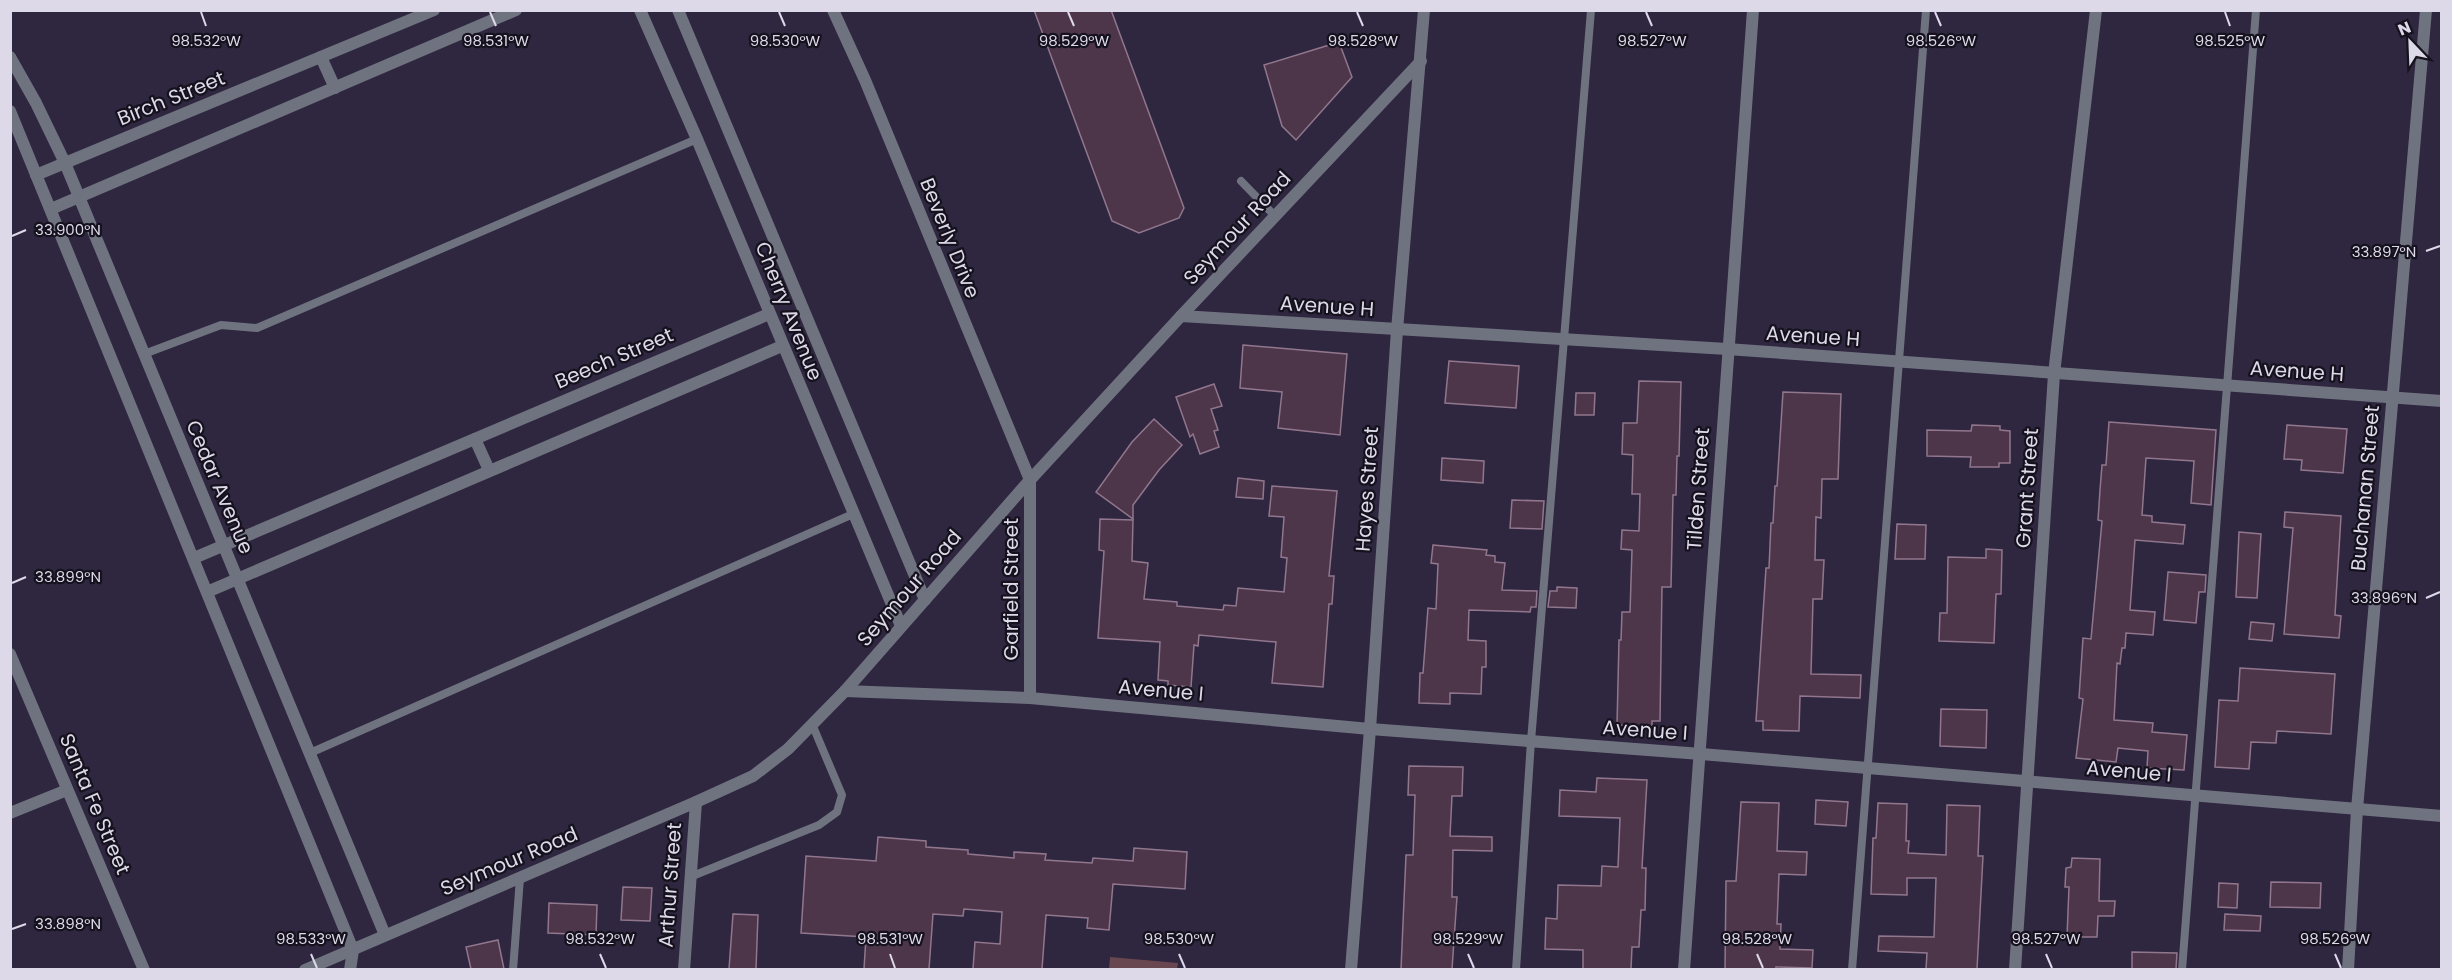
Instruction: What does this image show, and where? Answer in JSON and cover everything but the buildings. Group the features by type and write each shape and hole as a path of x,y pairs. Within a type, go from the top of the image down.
{"street":[{"name":"Birch Street","path":"36,175 434,10"},
{"path":"51,209 516,10"},
{"name":"Cherry Avenue","path":"640,10 697,139 901,626"},
{"name":"Cherry Avenue","path":"678,10 925,600"},
{"name":"Beverly Drive","path":"833,10 865,80 1030,480"},
{"name":"Hayes Street","path":"1351,969 1397,330 1424,10"},
{"name":"Tilden Street","path":"1684,969 1701,754 1726,349 1753,10"},
{"name":"Grant Street","path":"2015,969 2054,374 2096,10"},
{"name":"Buchanan Street","path":"2348,969 2357,809 2426,10"},
{"name":"Cedar Avenue","path":"10,57 36,103 65,163 385,935"},
{"path":"321,57 335,88"},
{"name":"Seymour Road","path":"305,969 696,802 753,776 788,749 845,691 1030,480 1421,61"},
{"path":"10,111 353,950 350,969"},
{"name":"Beech Street","path":"194,558 769,314"},
{"name":"Avenue H","path":"1181,316 1726,349 2442,401"},
{"path":"207,592 782,346"},
{"path":"475,439 489,470"},
{"name":"Garfield Street","path":"1030,480 1030,698"},
{"name":"Santa Fe Street","path":"10,654 144,969"},
{"name":"Avenue I","path":"845,691 1030,698 1370,729 1701,754 2442,816"},
{"path":"10,813 67,790"},
{"name":"Arthur Street","path":"684,969 696,802"}],"lane":[{"path":"1516,969 1531,741 1591,10"},
{"path":"1852,969 1869,768 1897,362 1926,10"},
{"path":"2182,969 2256,10"},
{"path":"144,354 221,325 257,328 697,139"},
{"path":"1241,181 1275,216"},
{"path":"310,753 853,514"},
{"path":"690,877 819,825 837,812 842,795 812,724"},
{"path":"513,969 520,878"}],"shaded area":[{"path":"1110,957 1178,963 1177,969 1109,969"}]}
